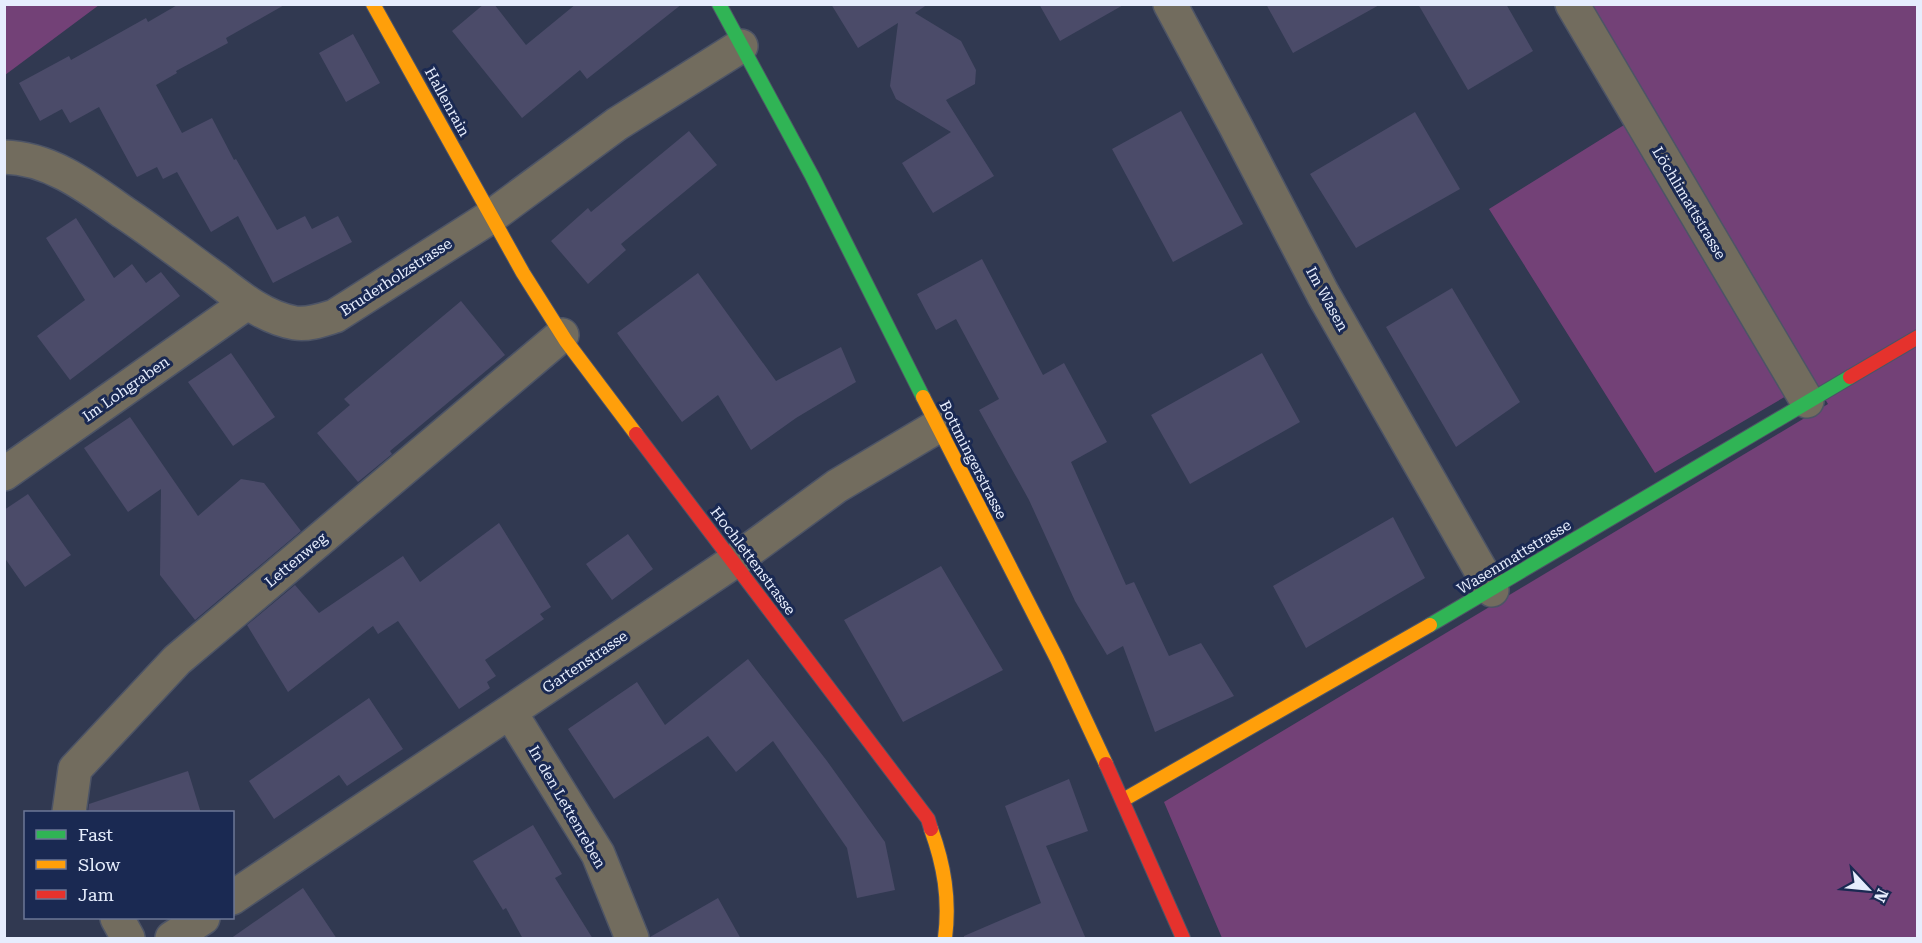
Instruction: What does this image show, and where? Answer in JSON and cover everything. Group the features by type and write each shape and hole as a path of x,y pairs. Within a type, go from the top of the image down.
{"street":[{"name":"Hallenrain","path":"374,4 492,216"},
{"name":"Bottmingerstrasse","path":"718,4 812,176 1057,659 1123,800 1183,939"},
{"name":"Im Wasen","path":"1170,4 1323,294 1492,590"},
{"name":"Löchlimattstrasse","path":"1572,4 1807,401"},
{"name":"Bruderholzstrasse","path":"4,156 32,161 57,170 89,188 247,303 273,317 295,323 313,323 335,316 492,216 617,124 741,46"},
{"name":"Hochlettenstrasse","path":"492,216 523,273 562,335 928,819 943,859 949,918 945,939"},
{"name":"Im Lohgraben","path":"4,474 247,303"},
{"name":"Lettenweg","path":"69,811 75,769 177,660 562,335"},
{"name":"Wasenmattstrasse","path":"1123,800 1492,590 1917,337"},
{"name":"Gartenstrasse","path":"234,897 733,562 837,486 938,426"},
{"name":"In den Lettenreben","path":"510,712 598,854 632,939"},
{"path":"118,919 128,939"},
{"path":"172,939 202,919"}],"shaded area":[{"path":"5,4 99,4 99,5 5,75"},
{"path":"1590,5 1917,5 1917,938 1222,938 1164,802 1828,404"},
{"path":"1624,125 1788,395 1655,473 1489,209"}],"building":[{"path":"179,4 286,4 226,38 228,43 176,71 177,73 156,85 182,133 212,118 234,160 236,159 277,230 305,216 312,229 338,216 352,242 273,283 238,216 211,232 177,172 163,179 157,167 137,177 99,107 70,123 62,109 40,121 19,83 69,56 71,60 146,18 148,22"},
{"path":"484,4 494,4 526,45 576,4 682,4 587,79 580,70 522,118 452,31"},
{"path":"831,4 928,4 915,13 961,41 976,70 975,84 946,100 994,176 933,213 902,163 951,132 896,99 890,86 898,23 858,48"},
{"path":"1039,4 1125,4 1060,41"},
{"path":"1266,4 1381,4 1293,53"},
{"path":"1418,4 1506,4 1533,51 1468,90"},
{"path":"353,34 380,83 346,102 319,53"},
{"path":"1181,111 1243,224 1173,262 1112,149"},
{"path":"1415,112 1460,189 1356,248 1310,174"},
{"path":"689,131 717,165 621,244 626,250 588,284 551,241 588,208 591,212"},
{"path":"76,218 114,278 132,264 146,283 161,272 180,296 70,380 37,336 85,300 46,238"},
{"path":"982,259 1043,375 1064,363 1107,442 1071,462 1126,585 1134,582 1169,656 1201,643 1234,696 1155,732 1123,646 1107,655 1075,601 1029,500 979,410 999,399 956,319 936,330 917,294"},
{"path":"698,273 776,381 841,347 856,382 796,418 751,450 718,395 682,422 617,333"},
{"path":"1452,288 1520,402 1456,447 1386,327"},
{"path":"461,301 505,355 390,451 392,454 358,482 317,433 350,405 344,399"},
{"path":"231,353 275,417 233,446 188,382"},
{"path":"1262,353 1300,422 1190,484 1151,415"},
{"path":"130,417 198,516 241,479 264,483 301,531 195,620 160,575 161,489 128,512 84,448"},
{"path":"28,494 71,555 25,587 4,557 4,510"},
{"path":"1393,517 1425,578 1306,648 1273,586"},
{"path":"499,523 551,607 540,614 544,619 485,660 496,676 487,682 490,688 459,709 398,621 378,634 373,626 288,692 247,625 295,585 319,613 403,556 420,582"},
{"path":"628,534 653,569 612,600 586,564"},
{"path":"941,566 1003,670 903,722 844,620"},
{"path":"748,659 827,761 885,842 895,890 857,898 847,848 773,741 736,772 708,736 614,799 568,729 637,682 665,725"},
{"path":"369,698 403,749 347,786 339,775 274,819 249,781"},
{"path":"188,771 200,811 88,811 89,804"},
{"path":"1069,779 1088,831 1046,846 1086,939 964,939 964,936 1041,903 1005,806"},
{"path":"533,825 562,874 555,878 593,939 523,939 506,908 503,910 473,861"},
{"path":"303,888 337,939 230,939"},
{"path":"718,898 741,939 650,939 650,937"}],"traffic: fast":[{"path":"719,4 812,176 923,397"},
{"path":"1430,625 1850,377"}],"traffic: slow":[{"path":"373,4 523,273 566,341 636,434"},
{"path":"923,397 1057,659 1106,764"},
{"path":"1123,800 1430,625"},
{"path":"931,829 945,882 947,910 945,938"}],"traffic: jam":[{"path":"1850,377 1918,337"},
{"path":"636,434 928,819 931,829"},
{"path":"1106,764 1183,938"}]}
